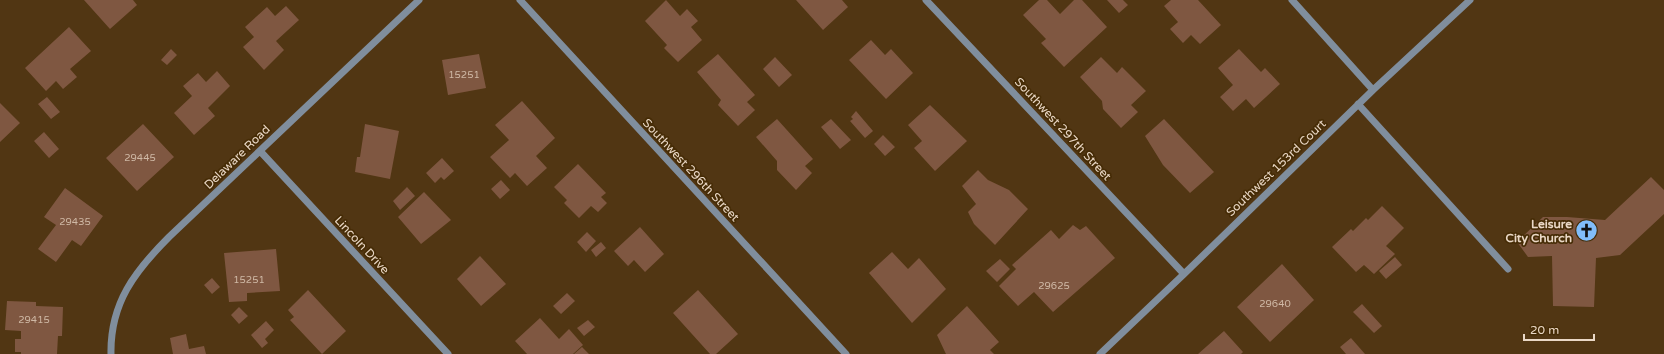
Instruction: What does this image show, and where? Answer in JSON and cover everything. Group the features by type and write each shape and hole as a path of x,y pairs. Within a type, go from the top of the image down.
{"street":[{"name":"Delaware Road","path":"111,354 114,321 125,292 133,278 158,248 419,0"},
{"name":"Southwest 296th Street","path":"520,0 846,354"},
{"name":"Southwest 297th Street","path":"926,0 1184,274"},
{"path":"1292,0 1373,90"},
{"name":"Southwest 153rd Court","path":"1100,354 1358,104 1470,0"},
{"path":"1358,104 1508,269"},
{"name":"Lincoln Drive","path":"260,151 448,354"}],"building":[{"path":"84,0 133,0 137,5 110,29"},
{"path":"666,0 680,16 687,9 698,21 691,27 702,40 678,62 664,48 667,45 645,21"},
{"path":"796,0 842,0 848,7 823,30"},
{"path":"1039,0 1047,0 1060,14 1074,0 1082,0 1107,27 1064,67 1041,43 1046,39 1023,15"},
{"path":"1107,0 1123,0 1128,5 1119,13"},
{"path":"1171,0 1198,0 1221,25 1200,44 1191,35 1183,43 1170,29 1178,22 1164,6"},
{"path":"286,6 299,20 276,41 284,50 264,70 243,47 254,37 245,27 267,7 275,16"},
{"path":"69,27 91,51 70,69 77,77 63,89 56,81 46,91 25,68"},
{"path":"871,40 885,55 891,49 913,73 886,99 849,60"},
{"path":"171,49 177,55 167,65 161,60"},
{"path":"1239,49 1261,72 1265,68 1280,84 1254,108 1246,99 1233,111 1220,97 1233,85 1218,68"},
{"path":"479,54 486,88 448,95 442,60"},
{"path":"718,54 755,95 747,102 755,110 738,126 718,105 721,100 697,72"},
{"path":"775,57 792,75 779,87 763,69"},
{"path":"1101,57 1117,73 1122,67 1146,91 1131,105 1138,112 1121,128 1103,109 1102,101 1080,77"},
{"path":"217,71 230,86 208,108 215,116 194,135 174,113 192,96 183,86 198,73 206,82"},
{"path":"47,97 60,112 51,119 38,104"},
{"path":"522,101 555,138 536,156 547,168 527,186 515,173 510,178 490,157 509,140 495,125"},
{"path":"0,103 20,123 0,142"},
{"path":"930,105 967,141 935,171 914,148 922,141 908,125"},
{"path":"856,111 873,131 865,138 850,121 853,119 851,117"},
{"path":"777,119 813,159 805,166 812,173 796,190 777,170 777,161 756,137"},
{"path":"831,119 851,140 840,149 821,127"},
{"path":"1164,119 1214,172 1190,193 1163,165 1145,136"},
{"path":"143,124 174,157 137,191 106,158"},
{"path":"365,124 399,131 390,179 355,172 357,157 360,157"},
{"path":"44,132 59,149 49,158 34,141"},
{"path":"883,135 895,147 885,156 874,144"},
{"path":"442,158 454,171 444,180 441,177 435,183 426,173"},
{"path":"578,164 606,193 601,197 607,203 598,212 591,206 579,218 564,203 567,200 554,187"},
{"path":"978,170 988,180 1009,190 1028,209 995,245 974,224 968,212 976,204 962,186"},
{"name":"Leisure City Church","path":"1651,177 1664,190 1664,214 1620,255 1596,258 1594,307 1553,306 1552,256 1528,257 1517,242 1543,217 1605,220"},
{"path":"501,180 510,190 500,199 491,189"},
{"path":"407,187 415,196 400,210 393,201"},
{"path":"65,188 103,216 81,246 72,240 56,262 38,249 56,225 44,217"},
{"path":"424,192 451,220 421,244 398,217"},
{"path":"1382,206 1404,228 1386,246 1395,254 1374,274 1364,265 1356,272 1332,247 1351,229 1353,231 1366,218 1368,220"},
{"path":"1073,225 1080,230 1086,226 1115,258 1053,312 1034,292 1018,306 999,286 1016,269 1012,265 1051,230 1059,239"},
{"path":"640,227 664,254 645,272 634,260 628,266 614,251"},
{"path":"587,232 596,241 586,252 577,242"},
{"path":"601,242 606,248 596,257 591,250"},
{"path":"276,249 280,291 247,293 247,301 229,302 224,253"},
{"path":"892,252 908,269 919,258 946,289 912,323 869,273"},
{"path":"480,256 506,284 481,306 457,279"},
{"path":"1395,257 1402,265 1386,279 1379,271"},
{"path":"1000,259 1010,269 997,282 986,271"},
{"path":"1282,264 1314,300 1270,342 1237,307"},
{"path":"212,278 220,287 212,294 204,285"},
{"path":"308,290 346,331 322,354 290,320 294,317 288,310"},
{"path":"698,290 738,334 716,354 710,354 673,313"},
{"path":"567,293 575,301 561,314 553,306"},
{"path":"7,301 36,302 36,306 63,307 62,336 58,336 57,354 21,354 21,352 15,352 15,339 21,339 21,331 5,330"},
{"path":"1362,304 1382,326 1374,333 1353,312"},
{"path":"967,306 999,342 990,350 994,354 946,354 937,335"},
{"path":"239,307 248,316 239,324 231,315"},
{"path":"540,318 559,339 569,329 583,345 573,354 527,354 515,341"},
{"path":"588,320 595,327 584,336 577,328"},
{"path":"266,321 274,330 265,339 268,343 262,348 251,335"},
{"path":"1224,331 1243,352 1241,354 1198,354"},
{"path":"186,334 189,349 204,346 206,354 173,354 170,338"},
{"path":"1351,338 1365,354 1346,354 1340,347"},
{"path":"582,347 589,354 574,354"}],"place":[{"name":"Leisure City Church","path":"1587,231"}]}
